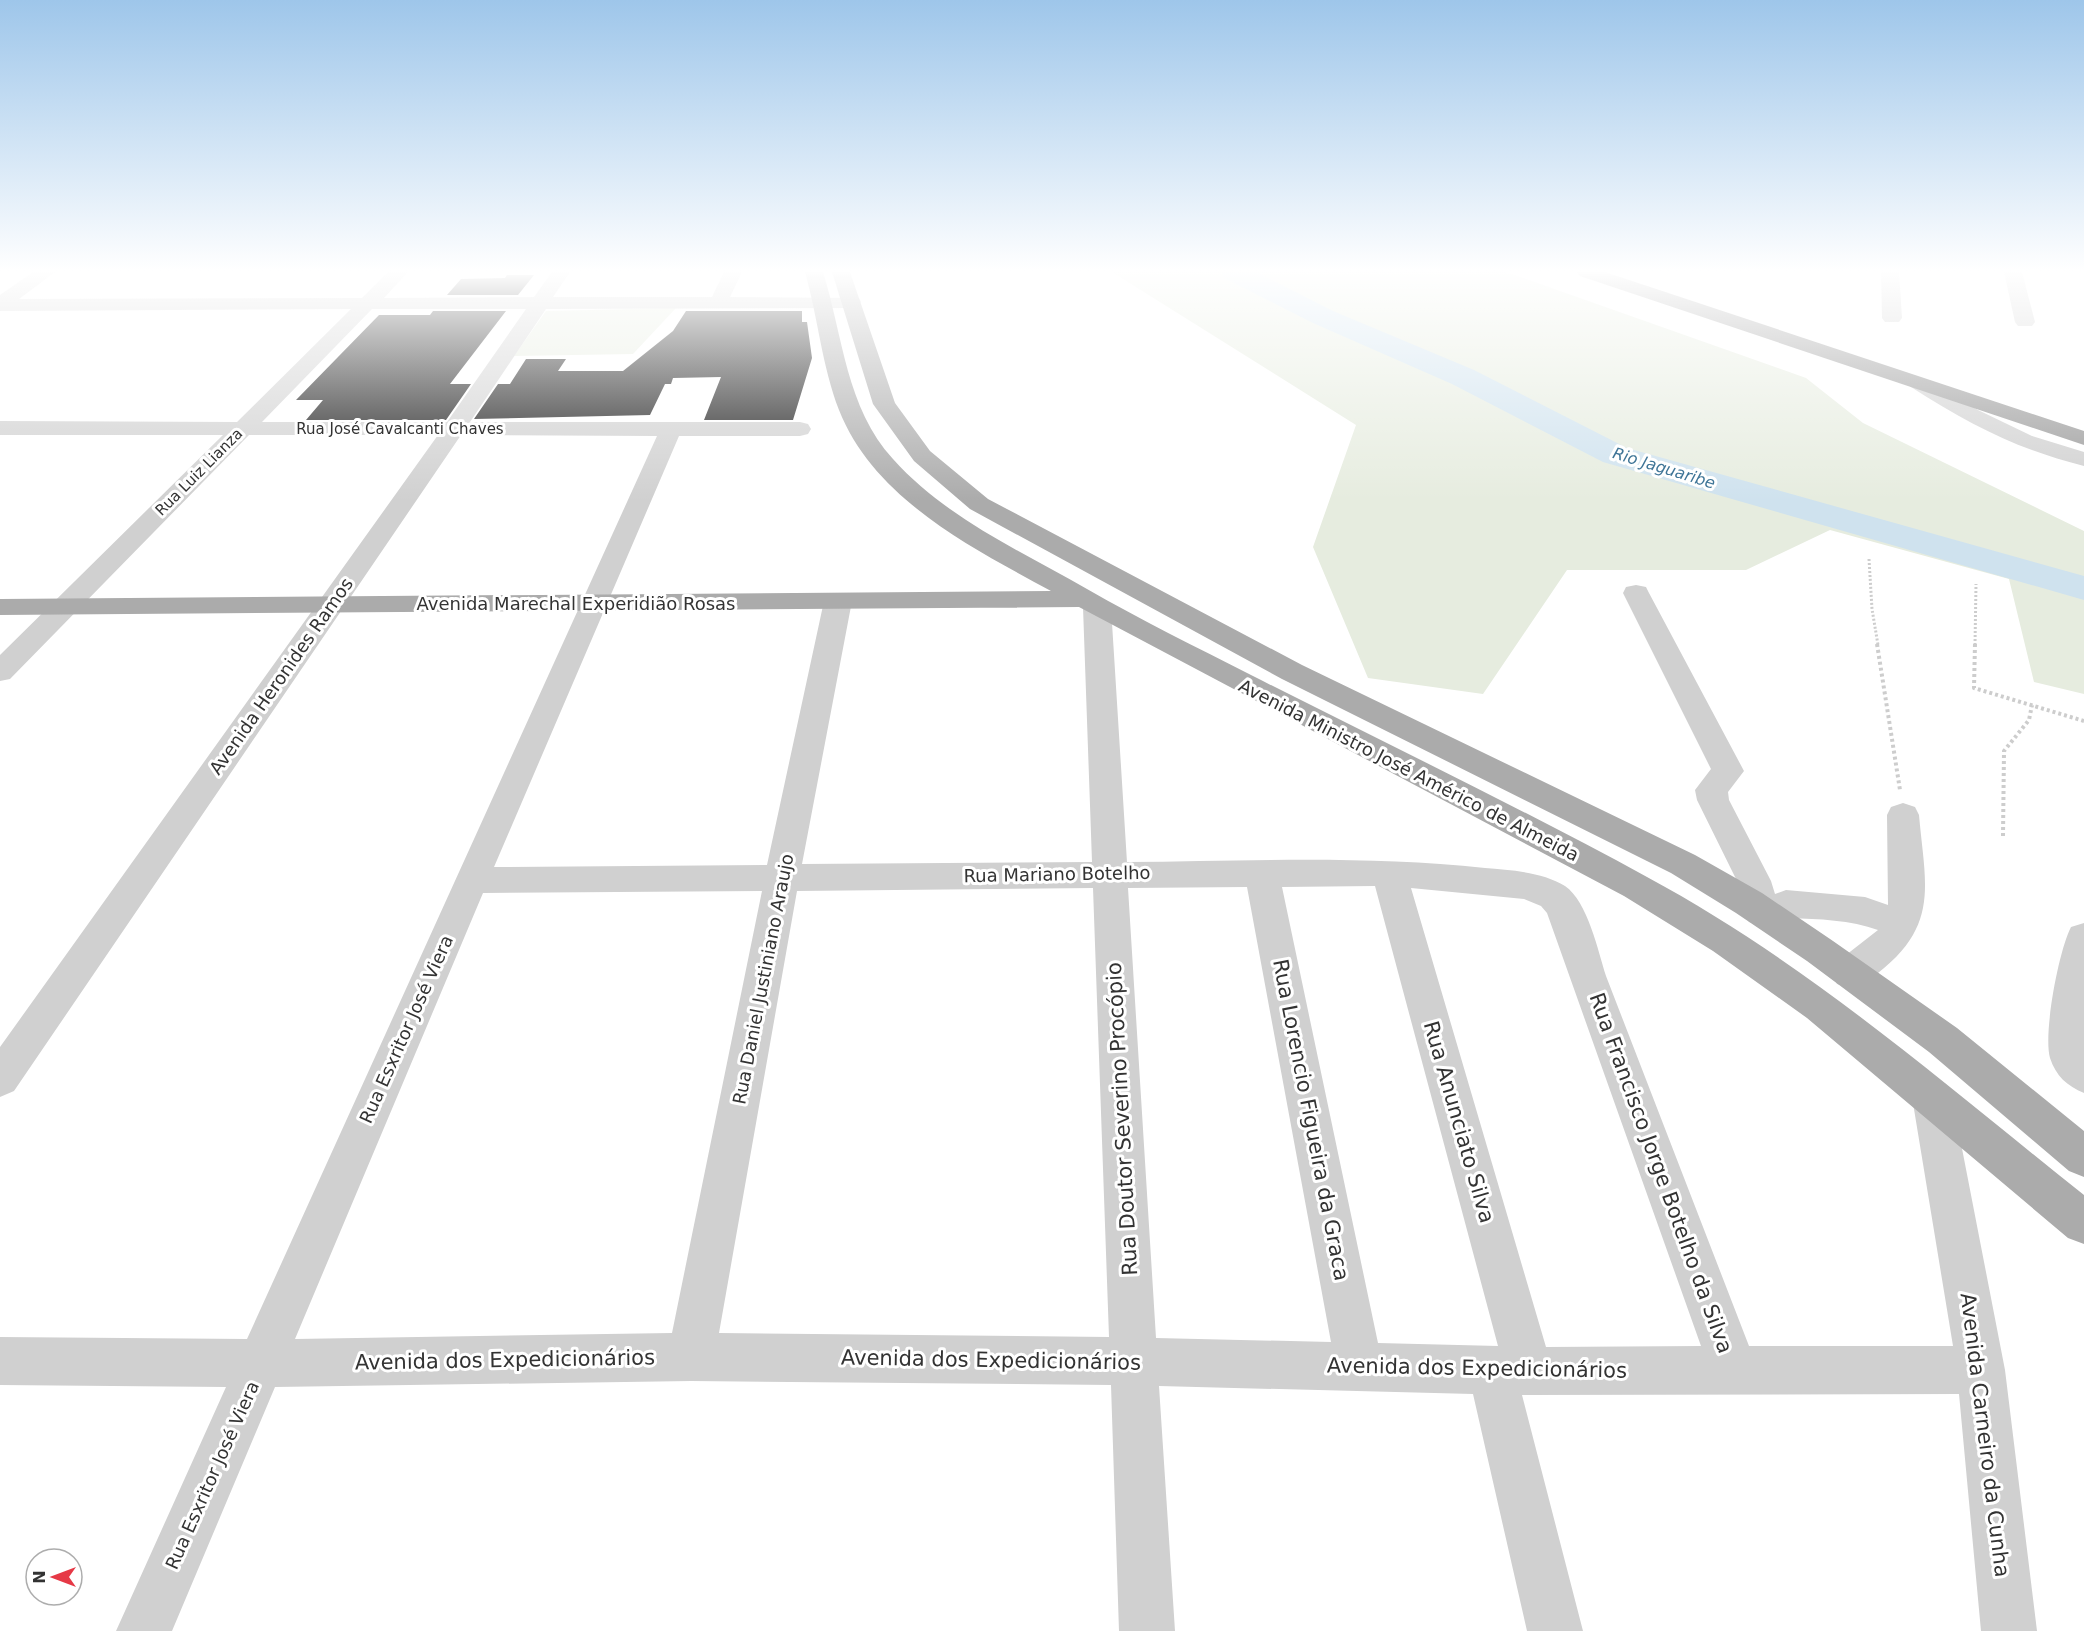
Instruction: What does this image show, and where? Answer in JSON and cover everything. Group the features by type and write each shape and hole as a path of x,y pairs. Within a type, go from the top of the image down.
{"highway":[{"path":"1814,348 2084,438"},
{"path":"1847,348 2084,429"}],"main road":[{"name":"Avenida Ministro José Américo de Almeida","path":"836,348 836,362 851,413 871,447 899,481 936,510 1032,571 1636,887 1726,941 1821,1007 2084,1223"},
{"name":"Avenida Ministro José Américo de Almeida","path":"862,348 884,404 922,456 979,504 1292,672 1683,864 1761,912 1943,1040 2084,1157"},
{"path":"978,538 993,537 1001,533 1005,526 1002,518"},
{"name":"Avenida Marechal Experidião Rosas","path":"0,607 838,601 1091,603 1152,596"}],"street":[{"name":"Rua Luiz Lianza","path":"0,672 324,348"},
{"name":"Avenida Heronides Ramos","path":"0,1079 330,604 456,429 510,348"},
{"path":"1918,383 1970,415 2024,441 2084,459"},
{"name":"Rua José Cavalcanti Chaves","path":"0,428 800,429"},
{"name":"Rua Esxritor José Viera","path":"144,1631 471,880 596,603 671,429"},
{"path":"1636,593 1728,771 1711,790 1713,800 1754,881 1761,912 1786,904 1865,911 1902,924"},
{"name":"Rua Daniel Justiniano Araujo","path":"691,1357 782,877 838,601"},
{"name":"Rua Doutor Severino Procópio","path":"1091,603 1109,873 1147,1631"},
{"path":"1850,974 1892,939 1902,924 1906,900 1903,815"},
{"name":"Rua Mariano Botelho","path":"471,880 1109,873 1389,873 1488,881 1538,888 1551,894 1573,930 1587,976"},
{"name":"Rua Lorencio Figueira da Graca","path":"1262,873 1359,1366"},
{"name":"Rua Anunciato Silva","path":"1389,873 1511,1371 1555,1631"},
{"path":"2084,937 2072,1007 2070,1057 2084,1075"},
{"name":"Rua Francisco Jorge Botelho da Silva","path":"1587,976 1734,1370"},
{"name":"Avenida Carneiro da Cunha","path":"1932,1097 1981,1370 2009,1631"},
{"name":"Avenida dos Expedicionários","path":"0,1361 261,1363 691,1357 1134,1361 1511,1371 1981,1370"}],"path":[{"path":"1869,559 1872,609 1903,815"},
{"path":"1976,584 1974,688 2084,721"},
{"path":"2003,836 2004,751 2028,720 2032,705"}],"shaded area":[{"path":"520,348 639,348 633,354 514,356"},
{"path":"1233,348 1721,348 1806,378 1863,423 2084,531 2084,694 2034,682 2009,579 1830,530 1746,570 1567,570 1483,694 1368,678 1313,547 1356,425"}],"building":[{"path":"347,348 478,348 450,384 471,384 446,420 306,420 323,400 296,400"},
{"path":"652,348 811,348 812,358 793,420 704,420 721,377 673,378 671,384 665,384 650,415 474,419 498,384 510,384 526,359 566,359 558,371 623,371"}],"waterway":[{"name":"Rio Jaguaribe","path":"1396,348 1463,377 1615,455 2084,588"}]}
